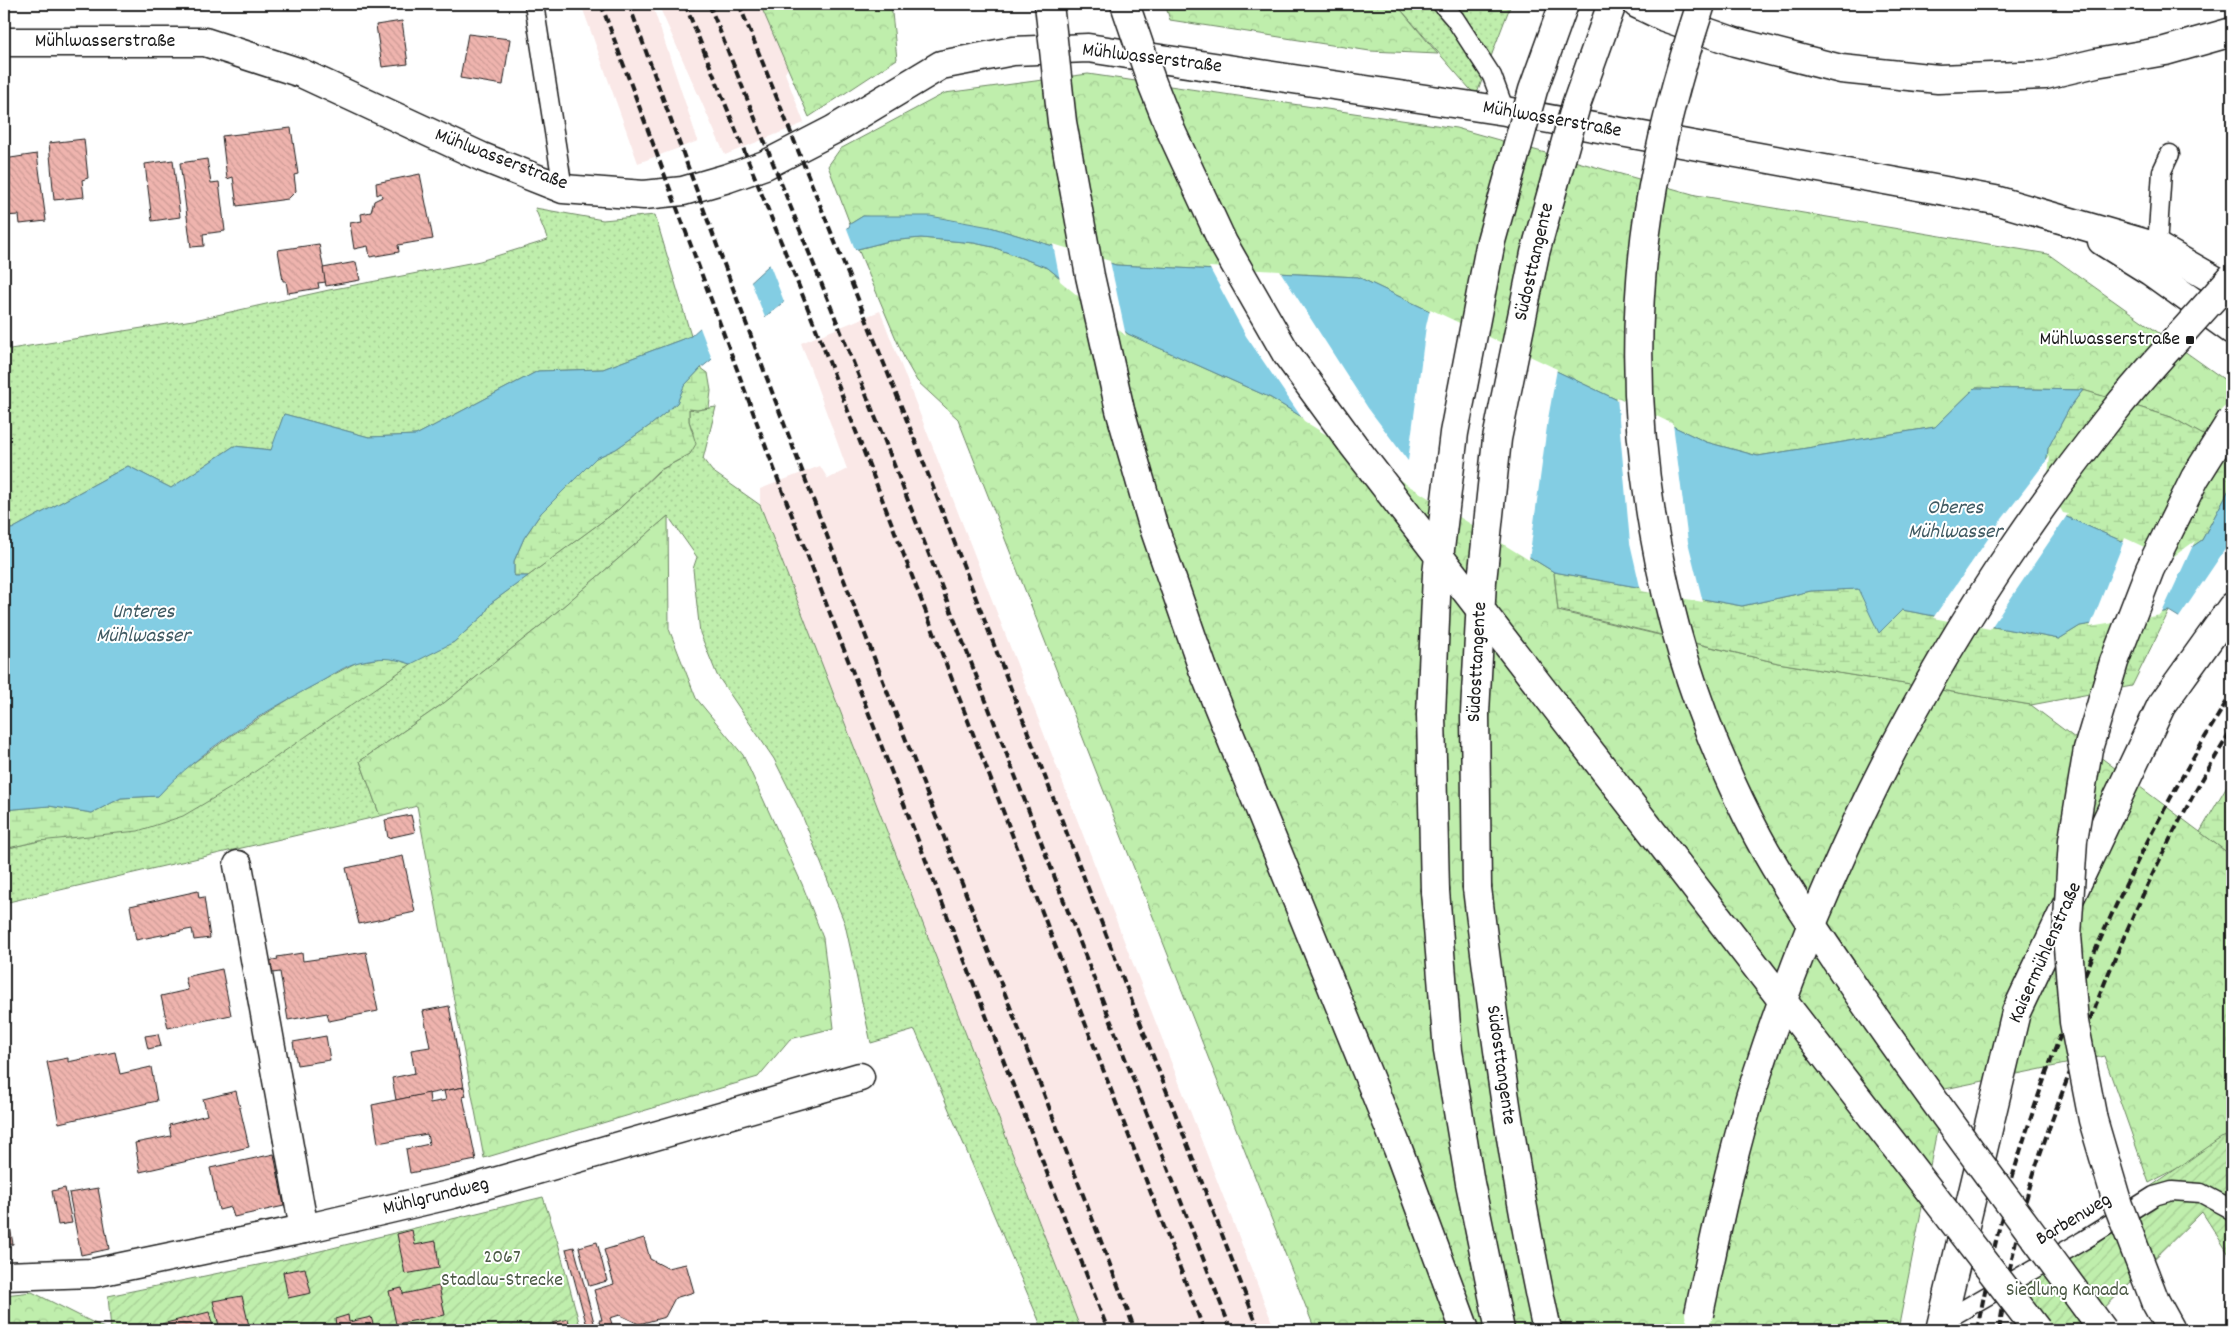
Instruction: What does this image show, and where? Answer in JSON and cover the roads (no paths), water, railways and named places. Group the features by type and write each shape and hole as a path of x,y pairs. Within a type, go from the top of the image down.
{"main road":[{"path":"1050,4 1062,122 1090,276 1118,400 1152,522 1203,669 1394,1139 1465,1330"},
{"path":"1125,4 1152,83 1172,133 1219,235 1286,354 1360,454 2037,1330"},
{"path":"1500,1330 1470,1183 1448,1051 1435,891 1431,715 1435,603 1454,433 1491,241 1533,90 1564,4"},
{"name":"Südosttangente","path":"1547,1330 1532,1264 1495,1043 1478,888 1475,713 1482,581 1497,439 1535,253 1576,105 1612,4"},
{"path":"1637,4 1735,42 1841,69 1938,79 2045,75 2096,63 2165,51 2232,32"},
{"path":"1701,4 1666,124 1649,211 1641,291 1638,366 1642,432 1650,500 1662,570 1678,636 1700,704 1727,772 1758,837 1802,911 1890,1041 2103,1330"},
{"name":"Mühlwasserstraße","path":"4,42 205,42 301,73 482,157 562,188 644,195 683,191 728,178 794,151 941,65 1013,51 1088,48 1505,111 1995,200 2157,247 2232,290"},
{"name":"Mühlwasserstraße","path":"2077,225 2150,272 2232,330"},
{"path":"1697,1322 1725,1188 1758,1073 1799,954 1857,821 1928,685 2015,545 2111,415 2232,276"},
{"path":"2171,1330 2155,1301 2118,1205 2092,1120 2074,1022 2067,935 2073,840 2088,749 2114,662 2150,569 2195,478 2232,418"},
{"name":"Kaisermühlenstraße","path":"1941,1326 2016,1012 2161,706 2232,606"},
{"path":"238,865 304,1229"},
{"name":"Mühlgrundweg","path":"4,1276 93,1273 304,1229 453,1194 860,1077"}],"lane":[{"path":"534,4 562,188"},
{"path":"1442,4 1456,19 1492,76 1505,111"},
{"path":"2157,247 2162,171 2170,154"},
{"name":"Barbenweg","path":"1941,1326 2154,1196 2172,1191 2201,1193 2231,1209 2232,1212"}],"water":[{"path":"863,216 930,216 990,227 1116,265 1358,277 1706,442 1758,456 1935,427 1975,388 2083,390 2070,407 2048,448 2044,485 2062,515 2170,562 2202,540 2232,484 2232,700 2211,637 2169,611 2080,626 2059,639 1902,610 1879,633 1858,589 1811,591 1742,606 1554,572 1271,398 1128,334 1048,268 993,247 974,243 921,238 889,241 846,252 701,368 684,386 677,403 652,424 616,449 596,458 541,513 524,538 514,561 514,576 528,576 491,603 484,615 454,642 411,664 391,659 373,659 354,663 344,668 278,705 235,732 194,762 158,796 121,798 92,813 49,806 4,810 4,527 12,529 128,466 171,488 234,446 271,450 284,414 369,437 416,435 538,371 603,369 691,336 768,266 798,246 849,227 850,224"}],"railway":[{"path":"601,4 779,482 1108,1330"},
{"path":"629,4 689,171 814,503 1135,1330"},
{"path":"685,4 819,336 1204,1330"},
{"path":"709,4 884,439 1231,1330"},
{"path":"739,4 914,438 1259,1330"},
{"path":"1977,1330 1995,1247 2016,1165 2036,1103 2082,981 2136,863 2166,805 2232,693"},
{"path":"1999,1330 2012,1258 2030,1186 2050,1125 2089,1021 2125,935 2164,851 2208,769 2232,730"}],"place":[{"name":"Mühlwasserstraße","path":"2190,340"}],"water label":[{"name":"Oberes Mühlwasser","path":"1955,521"},
{"name":"Unteres Mühlwasser","path":"143,625"}],"park label":[{"name":"2067 Stadlau-Strecke","path":"502,1270"},
{"name":"Siedlung Kanada","path":"2067,1291"}]}
